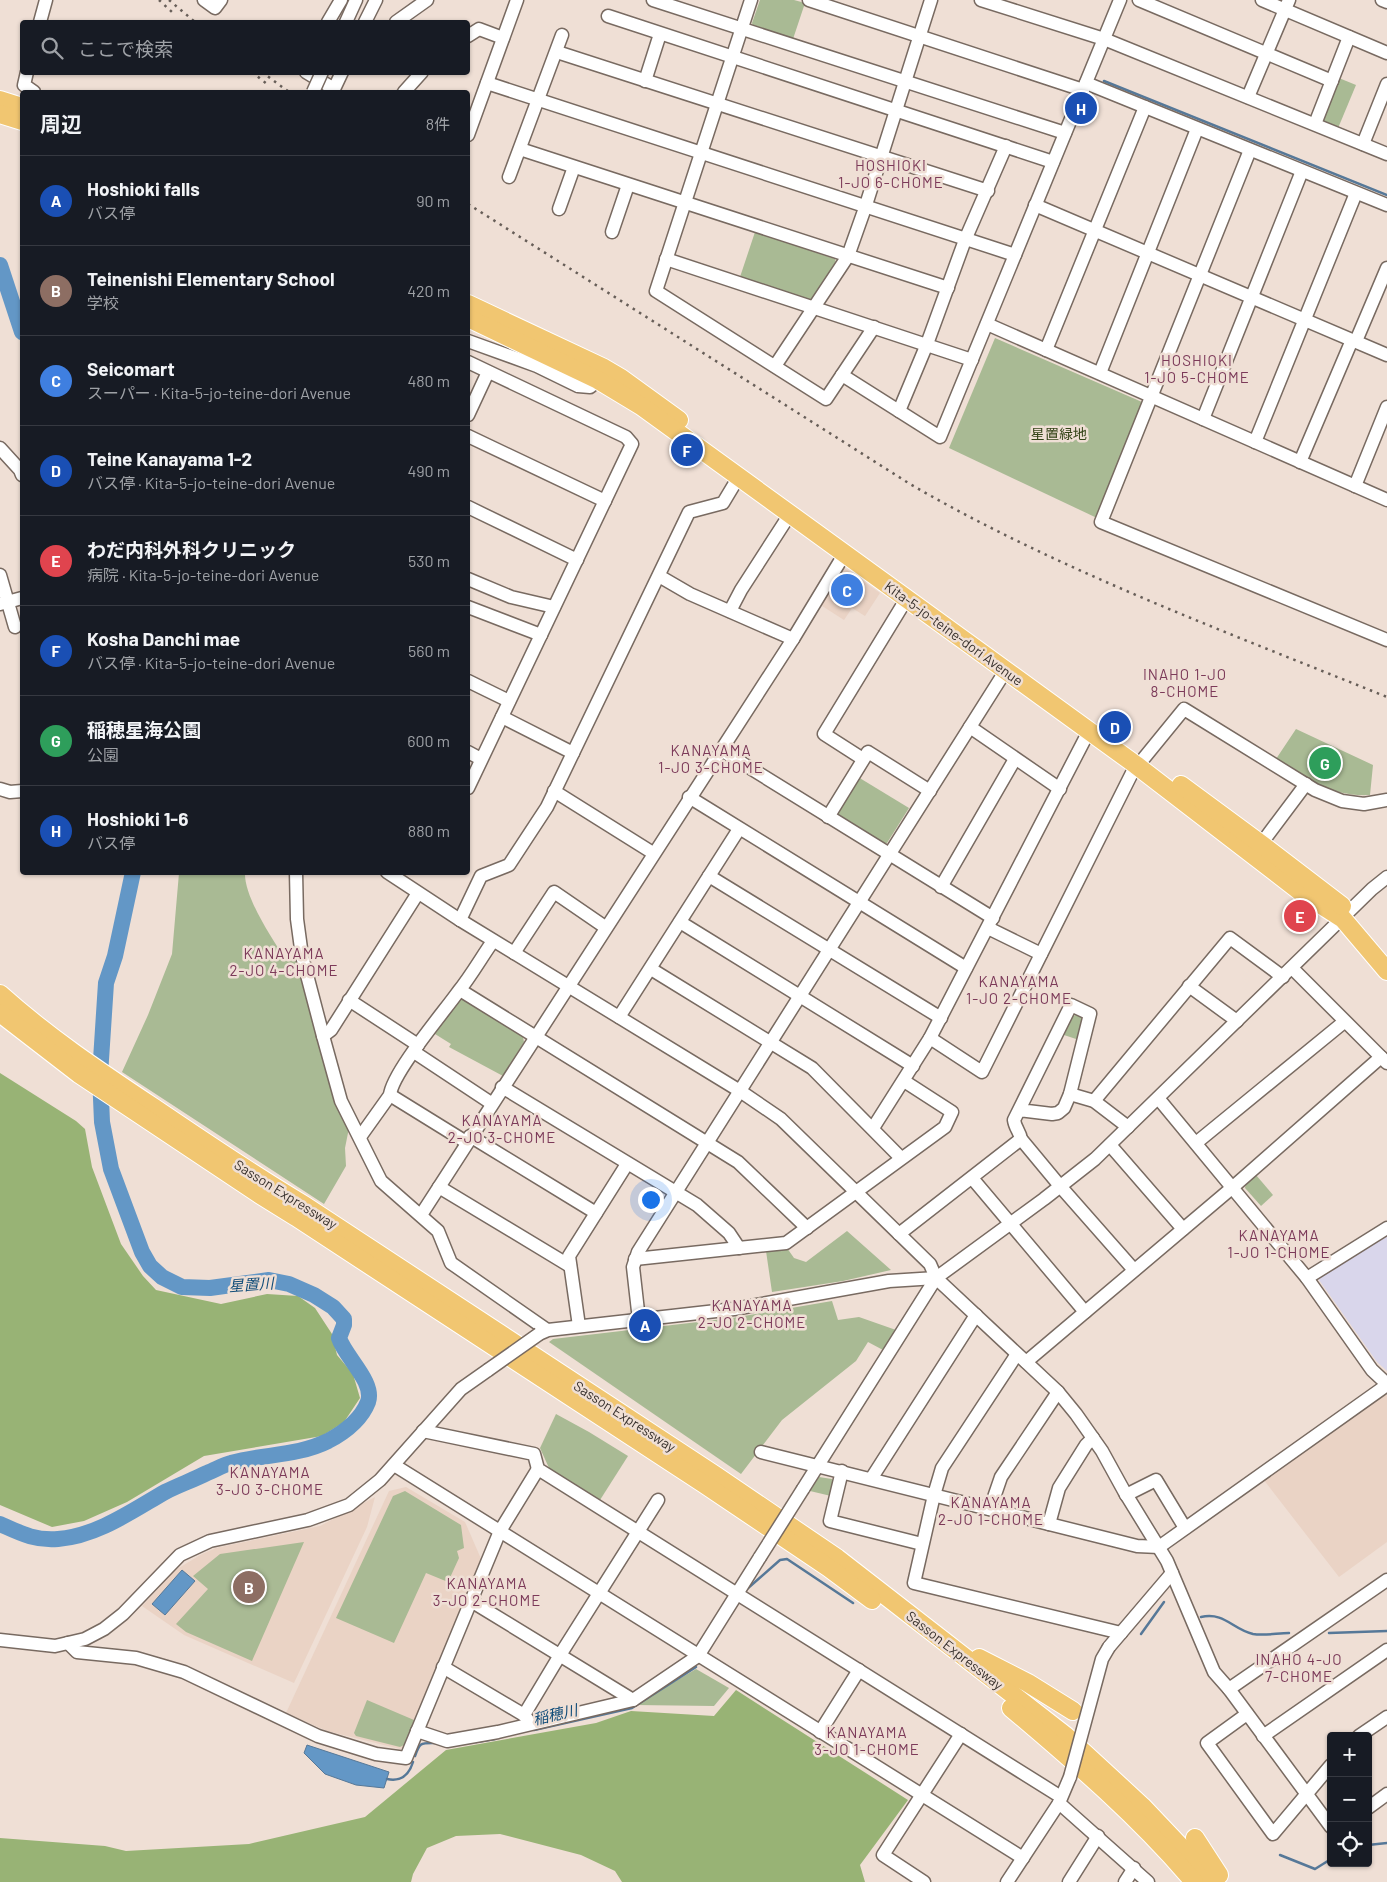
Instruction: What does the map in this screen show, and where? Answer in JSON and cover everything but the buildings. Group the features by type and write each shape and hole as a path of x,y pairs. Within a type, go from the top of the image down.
{"highway":[{"path":"1,105 20,107"},
{"path":"1,105 20,119"},
{"name":"Kita-5-jo-teine-dori Avenue","path":"470,305 647,396 1140,762 1301,892 1346,915 1387,971"},
{"name":"Kita-5-jo-teine-dori Avenue","path":"470,319 601,374 640,406 738,478 845,553 1089,731 1140,762 1261,844 1346,915 1387,953"},
{"name":"Sasson Expressway","path":"0,994 25,1016 81,1059 259,1186 296,1217 654,1451 828,1568 961,1666 1059,1748 1133,1818 1194,1882"},
{"name":"Sasson Expressway","path":"0,1013 79,1074 259,1186 304,1204 715,1475 837,1558 1066,1736 1142,1806 1214,1882"},
{"path":"941,1639 1028,1683 1073,1711"},
{"path":"1195,1838 1223,1882"}],"street":[{"path":"41,20 46,0"},
{"path":"204,0 215,8 221,0"},
{"path":"329,20 341,0"},
{"path":"347,20 356,0"},
{"path":"366,20 376,0"},
{"path":"399,20 427,0"},
{"path":"470,130 518,0"},
{"path":"653,0 1065,133"},
{"path":"751,0 656,291 826,398 874,327"},
{"path":"809,0 1084,86 1145,107 1387,205"},
{"path":"775,366 848,256 866,208 931,0"},
{"path":"981,0 1104,39 1387,154"},
{"path":"842,375 940,437 1120,0"},
{"path":"1139,0 1332,81"},
{"path":"1262,0 1287,5 1349,37 1387,53"},
{"path":"1382,0 1387,2"},
{"path":"1248,97 1287,5"},
{"path":"608,16 1053,162"},
{"path":"470,35 478,29 503,38"},
{"path":"645,81 660,34"},
{"path":"509,177 562,35"},
{"path":"1315,124 1349,37"},
{"path":"557,52 988,191"},
{"path":"26,75 24,85 31,90"},
{"path":"311,75 335,90"},
{"path":"313,90 320,75"},
{"path":"337,90 341,75"},
{"path":"406,90 419,75"},
{"path":"487,83 1015,255"},
{"path":"1363,144 1387,84"},
{"path":"1046,350 1145,107"},
{"path":"1100,373 1197,128"},
{"path":"899,411 927,344 965,240 1006,146"},
{"path":"520,149 948,288"},
{"path":"1250,150 1101,522 1387,640"},
{"path":"559,209 574,167"},
{"path":"1203,419 1302,171"},
{"path":"612,232 628,185"},
{"path":"1255,442 1356,193"},
{"path":"1035,206 1387,354"},
{"path":"666,259 972,360"},
{"path":"1300,462 1387,268"},
{"path":"986,324 1387,500"},
{"path":"470,342 537,366 578,386 590,387 601,374"},
{"path":"470,363 626,438 632,444 470,784"},
{"path":"470,411 488,372"},
{"path":"1355,486 1387,407"},
{"path":"470,437 605,501"},
{"path":"0,448 20,470"},
{"path":"460,920 481,876 509,865 547,806 689,512 723,503 738,478"},
{"path":"470,508 577,560"},
{"path":"730,611 741,590 790,514"},
{"path":"420,1215 793,638 845,553"},
{"path":"0,575 4,603 15,627"},
{"path":"658,576 690,594 793,638"},
{"path":"470,580 511,597 554,607"},
{"path":"863,759 824,734 907,598"},
{"path":"4,603 20,599"},
{"path":"470,608 541,635"},
{"path":"639,1320 633,1267 635,1259 828,949 1006,670"},
{"path":"470,682 509,701"},
{"path":"930,1038 982,1072 1140,762 1184,709 1306,784 1342,801 1364,804 1387,800"},
{"path":"502,717 573,753"},
{"path":"970,727 1060,789"},
{"path":"874,1128 930,1038 1089,731"},
{"path":"721,750 941,887 990,923 1041,954"},
{"path":"828,817 868,752 930,791"},
{"path":"470,753 481,759"},
{"path":"941,887 1015,759"},
{"path":"1261,844 1306,784"},
{"path":"0,789 10,792 20,791"},
{"path":"554,791 653,852"},
{"path":"689,797 966,968"},
{"path":"619,1017 739,829"},
{"path":"296,875 297,919 302,956 322,1036 341,1101 381,1182 438,1231 451,1263 543,1332"},
{"path":"391,875 460,920 740,1091 781,1119 930,1264 936,1278 1058,1392 1093,1438 1159,1547 1214,1672 1229,1689 1327,1822"},
{"path":"709,876 940,1018"},
{"path":"417,1731 447,1741 498,1732 528,1720 633,1700 698,1656 936,1278 1060,1186 1110,1145 1387,877"},
{"path":"514,953 554,892 605,927"},
{"path":"322,1036 331,1030 418,893"},
{"path":"680,922 913,1066"},
{"path":"1094,1102 1230,938 1287,973 1344,1022 1384,1060 1085,1312 1021,1358 942,1468 934,1494 914,1583 1121,1633"},
{"path":"360,1137 390,1095 390,1087 416,1048 460,990 493,940"},
{"path":"651,968 812,1068 902,1158"},
{"path":"1189,986 1237,1021"},
{"path":"460,990 738,1162 807,1228"},
{"path":"349,1000 491,1103"},
{"path":"1019,1110 1052,1114 1058,1113 1064,1108 1070,1094 1090,1014 1071,1005 1014,1120 1015,1127 1021,1139 1060,1186 1134,1270"},
{"path":"1196,1142 1344,1022"},
{"path":"635,1259 786,1243 945,1127 952,1112 904,1081"},
{"path":"502,1087 703,1211 729,1233 739,1248"},
{"path":"1070,1094 1094,1102 1128,1127"},
{"path":"390,1095 596,1213"},
{"path":"761,1452 1138,1546 1159,1547 1387,1385 1372,1370 1307,1278 1158,1098"},
{"path":"899,1234 1021,1139"},
{"path":"1110,1145 1183,1229"},
{"path":"579,1326 569,1256 626,1164"},
{"path":"972,1178 1085,1312"},
{"path":"439,1187 570,1266"},
{"path":"1307,1278 1387,1228"},
{"path":"0,1640 55,1646 86,1639 104,1629 123,1614 180,1555 210,1542 308,1520 348,1505 380,1480 461,1389 543,1332 579,1326 734,1309 889,1281 936,1278"},
{"path":"872,1479 976,1315"},
{"path":"990,1508 1001,1477 1058,1392"},
{"path":"423,1432 534,1454 538,1469 961,1734 1060,1800 1148,1882"},
{"path":"1049,1524 1059,1488 1086,1445 1093,1438"},
{"path":"394,1465 1023,1858"},
{"path":"68,1643 77,1652 136,1658 184,1672 318,1736 376,1754 406,1758 500,1531 538,1469"},
{"path":"842,1471 830,1521 922,1544"},
{"path":"1126,1495 1156,1480 1185,1528"},
{"path":"528,1720 560,1655 658,1500"},
{"path":"1007,1882 1060,1800 1070,1777 1102,1659 1109,1647 1172,1573"},
{"path":"1229,1689 1387,1580"},
{"path":"471,1601 633,1700"},
{"path":"1263,1736 1387,1650"},
{"path":"443,1667 528,1720"},
{"path":"820,1732 859,1670"},
{"path":"1247,1714 1207,1743 1273,1834 1327,1770"},
{"path":"1365,1732 1387,1716"},
{"path":"924,1882 883,1855 961,1734"},
{"path":"1372,1805 1387,1794"},
{"path":"1069,1882 1098,1836"},
{"path":"1125,1882 1134,1868"}],"shaded area":[{"path":"843,567 880,593 865,616 852,608 844,620 819,604"},
{"path":"1387,1233 1387,1371 1377,1362 1319,1280 1320,1275"},
{"path":"1385,1393 1387,1396 1387,1542 1339,1577 1263,1479"},
{"path":"406,1487 465,1522 482,1561 406,1746 400,1749 327,1731 286,1713 389,1491"},
{"path":"375,1497 367,1527 294,1683 184,1635 142,1606 177,1569 202,1554 216,1548 320,1526"}],"green space":[{"path":"760,0 794,0 805,3 793,39 753,26 752,23"},
{"path":"1334,76 1356,85 1336,133 1315,124"},
{"path":"755,232 835,259 836,263 814,299 807,299 740,277"},
{"name":"星置緑地","path":"995,338 1142,402 1097,518 949,448"},
{"path":"1296,729 1373,765 1370,795 1356,795 1332,790 1310,780 1276,759"},
{"path":"858,777 909,808 887,843 838,815 837,812"},
{"path":"179,875 245,875 253,904 272,939 284,957 301,962 350,1123 345,1148 346,1166 324,1204 122,1072 148,1015 172,954"},
{"path":"459,999 465,1000 523,1037 524,1042 503,1076 449,1047 451,1044 435,1034"},
{"path":"1078,1014 1083,1022 1079,1040 1064,1035 1073,1016"},
{"path":"0,1073 76,1121 85,1129 92,1167 121,1244 143,1276 156,1290 221,1304 267,1294 298,1296 315,1308 332,1334 337,1355 353,1374 360,1398 344,1422 322,1436 204,1456 127,1502 84,1521 52,1527 0,1505"},
{"path":"1256,1175 1273,1195 1261,1206 1245,1188 1246,1183"},
{"path":"847,1231 891,1270 843,1281 772,1292 766,1251 787,1248 794,1258 806,1262"},
{"path":"832,1301 838,1320 859,1317 896,1330 883,1350 868,1342 856,1361 782,1420 741,1474 549,1342 553,1339 732,1318"},
{"path":"556,1414 628,1456 600,1500 549,1468 540,1448"},
{"path":"819,1477 832,1479 834,1484 831,1496 810,1491"},
{"path":"405,1491 461,1525 464,1548 457,1551 459,1558 448,1582 426,1573 394,1643 336,1618 393,1496"},
{"path":"304,1542 252,1661 186,1632 176,1624 208,1589 193,1576 220,1554"},
{"path":"696,1669 729,1688 714,1706 635,1705"},
{"path":"736,1690 908,1800 860,1865 865,1882 622,1882 615,1871 581,1855 500,1834 456,1836 427,1848 413,1874 411,1882 0,1882 0,1838 105,1846 126,1851 249,1844 365,1817 446,1750 596,1723 631,1711 714,1716"},
{"path":"367,1700 414,1720 404,1745 400,1747 356,1736 354,1733"}],"water":[{"path":"182,1570 195,1581 165,1615 152,1604"},
{"path":"307,1745 389,1772 384,1788 356,1785 325,1774 304,1753"}],"waterway":[{"path":"1104,81 1387,195"},
{"name":"星置川","path":"0,265 20,326"},
{"name":"星置川","path":"0,1524 28,1536 42,1539 58,1539 87,1533 114,1522 165,1492 225,1465 243,1460 305,1450 328,1441 352,1425 368,1402 367,1386 339,1338 344,1325 344,1319 333,1307 314,1295 289,1284 269,1280 210,1288 182,1287 162,1277 150,1266 142,1252 111,1169 102,1122 100,1075 106,983 115,956 132,875"},
{"name":"稲穂川","path":"747,1589 780,1560 787,1559 853,1603"},
{"name":"稲穂川","path":"1141,1634 1164,1602"},
{"name":"稲穂川","path":"1201,1617 1216,1617 1253,1634 1289,1633"},
{"name":"稲穂川","path":"1329,1633 1387,1631"},
{"name":"稲穂川","path":"534,1730 632,1708 696,1667"},
{"name":"稲穂川","path":"476,1742 495,1739"},
{"name":"稲穂川","path":"415,1756 422,1744 435,1743"},
{"name":"稲穂川","path":"387,1779 392,1780 404,1776 409,1771 413,1762"},
{"path":"1372,1845 1387,1843"},
{"path":"1280,1855 1315,1869 1327,1862"}],"railway":[{"path":"159,0 173,13"},
{"path":"169,0 193,20"},
{"path":"256,75 267,84"},
{"path":"266,75 286,90"},
{"path":"470,205 910,484 967,515 1025,545 1145,599 1387,697"}],"place":[{"name":"Hoshioki 1-6","path":"1081,108"},
{"name":"Kosha Danchi mae","path":"687,450"},
{"name":"Seicomart","path":"847,590"},
{"name":"Teine Kanayama 1-2","path":"1115,727"},
{"name":"稲穂星海公園","path":"1325,763"},
{"name":"わだ内科外科クリニック","path":"1300,916"},
{"name":"Hoshioki falls","path":"645,1325"},
{"name":"Teinenishi Elementary School","path":"249,1587"}],"district":[{"name":"HOSHIOKI 1-JO 6-CHOME","path":"891,174"},
{"name":"HOSHIOKI 1-JO 5-CHOME","path":"1197,368"},
{"name":"INAHO 1-JO 8-CHOME","path":"1185,682"},
{"name":"KANAYAMA 1-JO 3-CHOME","path":"711,758"},
{"name":"KANAYAMA 2-JO 4-CHOME","path":"284,962"},
{"name":"KANAYAMA 1-JO 2-CHOME","path":"1019,990"},
{"name":"KANAYAMA 2-JO 3-CHOME","path":"502,1128"},
{"name":"KANAYAMA 1-JO 1-CHOME","path":"1279,1244"},
{"name":"KANAYAMA 2-JO 2-CHOME","path":"752,1314"},
{"name":"KANAYAMA 3-JO 3-CHOME","path":"270,1480"},
{"name":"KANAYAMA 2-JO 1-CHOME","path":"991,1510"},
{"name":"KANAYAMA 3-JO 2-CHOME","path":"487,1592"},
{"name":"INAHO 4-JO 7-CHOME","path":"1299,1668"},
{"name":"KANAYAMA 3-JO 1-CHOME","path":"867,1740"}]}
